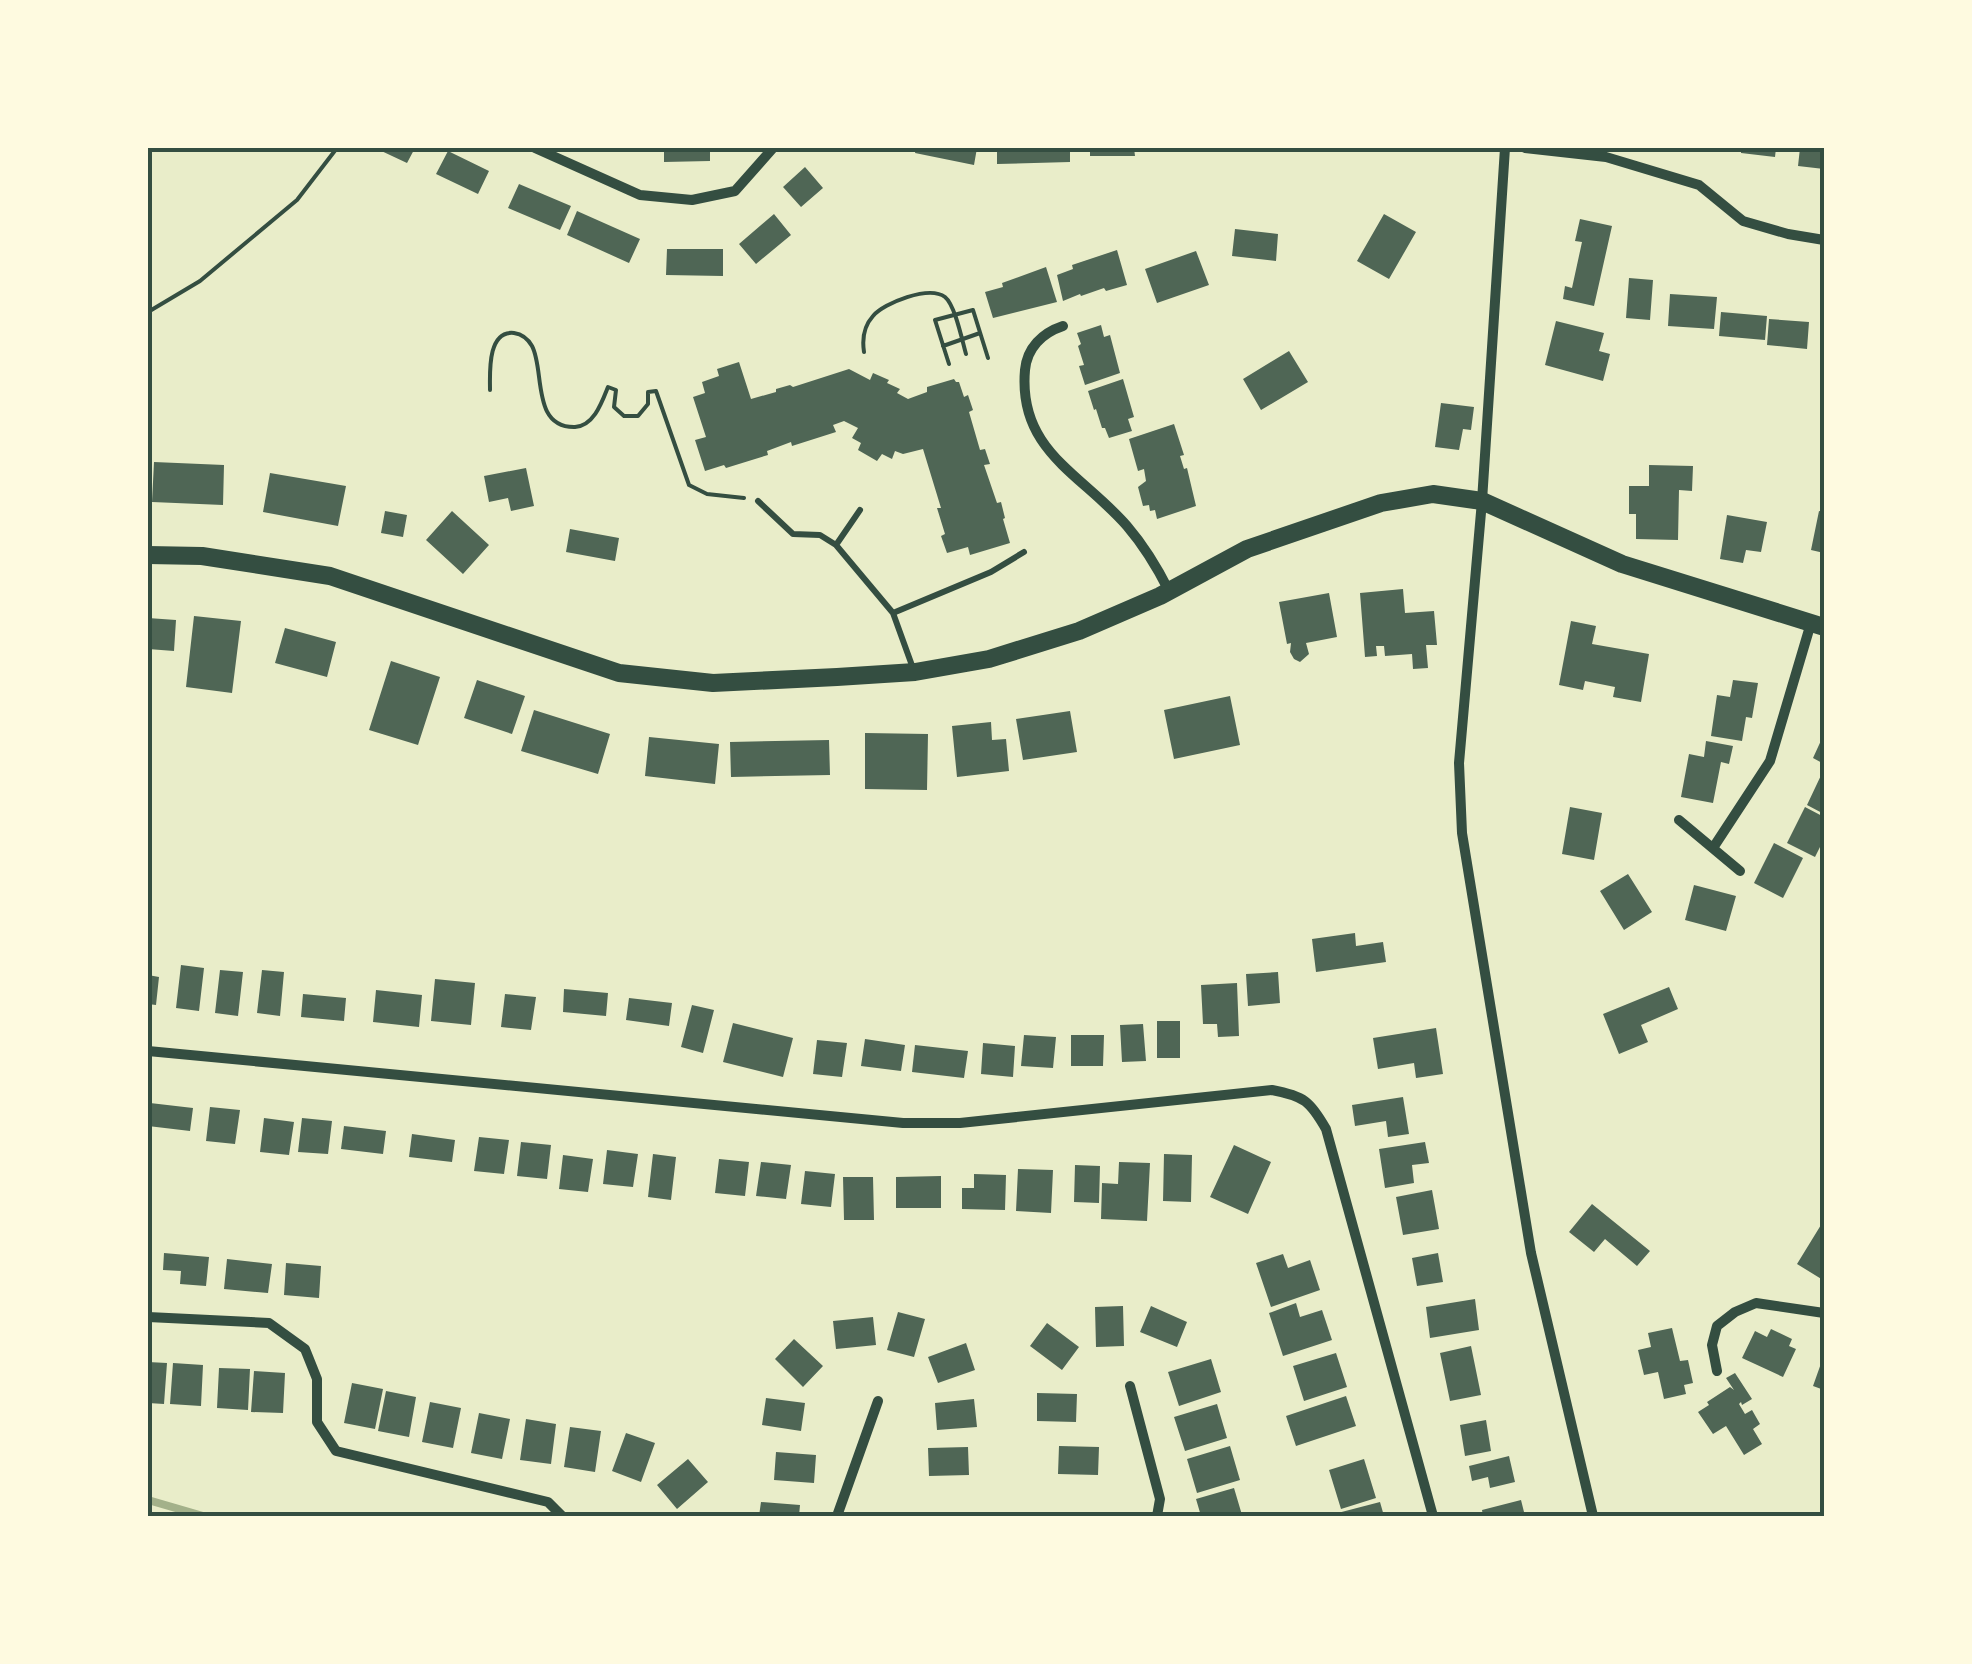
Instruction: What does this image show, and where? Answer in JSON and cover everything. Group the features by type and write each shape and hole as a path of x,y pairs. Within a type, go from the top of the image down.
{"street":[{"path":"535,148 640,195 692,200 735,191 773,148"},
{"path":"1505,148 1482,501 1459,764 1462,833 1531,1253 1593,1516"},
{"path":"1526,148 1606,156 1699,185 1744,220 1824,240"},
{"path":"1063,326 1049,330 1034,344 1026,362 1024,393 1030,422 1046,446 1134,534 1154,559 1169,591"},
{"path":"148,555 202,556 330,576 619,673 713,682 914,672 989,659 1080,632 1247,549 1382,503 1432,494 1482,501 1622,564 1818,625 1770,761 1712,848"},
{"path":"1679,820 1740,872"},
{"path":"148,1051 903,1124 960,1124 1272,1090 1297,1095 1315,1110 1326,1129 1433,1516"},
{"path":"1717,1372 1712,1345 1717,1326 1735,1312 1756,1303 1824,1312"},
{"path":"148,1317 269,1323 306,1349 317,1379 317,1422 336,1451 548,1502 562,1516"},
{"path":"1130,1386 1160,1499 1157,1516"},
{"path":"837,1516 878,1401"}],"lane":[{"path":"758,500 793,534 820,535 836,545 894,613 914,672"},
{"path":"836,545 860,510"},
{"path":"894,613 991,572 1024,552"}],"path":[{"path":"148,312 200,282 297,200 337,148"},
{"path":"864,352 862,341 875,313 903,299 934,292 947,298 966,354"},
{"path":"949,364 935,320 972,310 988,358"},
{"path":"490,390 491,354 500,338 516,333 527,338 534,349 548,415 576,427 591,420 608,387 616,390 614,407 624,416 638,416 648,404 648,392 656,392 690,486 707,494 758,500"},
{"path":"943,346 980,333"}],"building":[{"path":"375,148 415,148 407,163"},
{"path":"664,148 710,148 710,161 664,162"},
{"path":"916,148 977,148 974,165 915,153"},
{"path":"997,148 1070,148 1070,162 997,164"},
{"path":"1090,148 1134,148 1135,156 1090,156"},
{"path":"1741,148 1776,148 1775,157 1741,153"},
{"path":"1800,148 1824,148 1824,169 1798,166"},
{"path":"448,151 489,171 478,194 436,174"},
{"path":"805,167 823,188 801,207 783,187"},
{"path":"519,184 571,206 560,230 508,208"},
{"path":"577,211 640,239 629,263 567,235"},
{"path":"774,214 791,235 756,264 739,244"},
{"path":"1384,214 1416,232 1389,279 1357,261"},
{"path":"1580,219 1612,226 1594,306 1563,299 1565,286 1572,288 1582,242 1575,241"},
{"path":"1235,229 1278,234 1276,261 1232,256"},
{"path":"667,249 723,249 723,276 666,275"},
{"path":"1117,250 1127,285 1063,301 1057,275 1073,269 1072,265"},
{"path":"1196,251 1209,285 1157,303 1145,269"},
{"path":"1046,267 1057,302 993,318 985,292"},
{"path":"1629,278 1653,280 1650,320 1626,318"},
{"path":"1670,294 1717,297 1714,329 1668,326"},
{"path":"1721,312 1767,316 1765,340 1719,336"},
{"path":"1769,319 1809,322 1807,349 1767,345"},
{"path":"1556,321 1604,333 1599,351 1610,354 1603,381 1545,365"},
{"path":"1101,325 1104,337 1110,335 1120,373 1085,385 1079,366 1084,365 1077,333"},
{"path":"1289,351 1308,382 1261,410 1243,379"},
{"path":"739,362 751,399 849,369 870,380 873,373 889,380 887,383 900,389 897,393 908,399 927,392 927,387 954,379 959,382 973,410 969,412 980,450 985,449 990,464 984,465 997,503 1001,502 1010,543 970,555 968,547 947,553 937,508 941,508 923,449 903,454 895,451 892,459 882,454 877,461 858,450 861,443 852,438 858,428 844,421 833,425 836,432 792,446 791,442 767,451 768,455 705,471 695,440 706,437 693,397 705,393 702,382 719,376 717,369"},
{"path":"1123,379 1134,417 1128,419 1132,431 1109,438 1088,391"},
{"path":"1441,403 1474,407 1471,430 1463,429 1459,450 1435,447"},
{"path":"1174,424 1196,506 1157,519 1155,510 1143,506 1138,487 1146,481 1144,469 1138,471 1129,439"},
{"path":"154,462 224,465 223,505 152,502"},
{"path":"1649,465 1693,466 1692,491 1679,490 1678,540 1636,539 1636,514 1629,514 1629,486 1649,486"},
{"path":"526,468 534,506 511,511 508,498 489,502 484,476"},
{"path":"270,473 346,486 338,526 263,512"},
{"path":"385,511 407,515 403,537 381,533"},
{"path":"452,511 489,545 463,574 426,540"},
{"path":"1819,511 1824,512 1824,553 1811,550"},
{"path":"1727,515 1767,522 1761,552 1746,550 1743,563 1720,559"},
{"path":"570,529 619,538 615,561 566,552"},
{"path":"1403,589 1405,613 1434,611 1437,645 1426,645 1428,668 1413,669 1412,654 1385,656 1384,646 1376,646 1377,656 1365,657 1360,593"},
{"path":"1329,593 1337,637 1306,643 1309,654 1300,662 1290,652 1291,643 1287,644 1279,602"},
{"path":"194,616 241,621 232,693 186,687"},
{"path":"148,618 176,620 174,651 148,649"},
{"path":"1571,621 1596,626 1592,644 1649,654 1641,702 1613,697 1615,687 1585,681 1583,690 1559,685"},
{"path":"285,628 336,642 327,677 275,663"},
{"path":"391,661 440,677 418,745 369,730"},
{"path":"477,680 525,696 512,734 464,718"},
{"path":"1733,680 1758,683 1752,718 1746,717 1742,741 1711,736 1717,695 1730,697"},
{"path":"1230,696 1240,745 1174,759 1164,710"},
{"path":"534,710 610,734 598,774 521,751"},
{"path":"1070,711 1077,752 1023,760 1016,719"},
{"path":"991,722 992,740 1006,739 1009,771 957,777 952,726"},
{"path":"865,733 928,734 927,790 865,789"},
{"path":"1824,734 1824,764 1813,758"},
{"path":"649,737 719,744 715,784 645,776"},
{"path":"829,740 830,775 731,777 730,742"},
{"path":"1706,741 1733,746 1729,764 1721,762 1713,803 1681,797 1689,754 1704,757"},
{"path":"1824,769 1824,814 1807,805"},
{"path":"1570,807 1602,813 1594,860 1562,854"},
{"path":"1805,807 1824,817 1824,839 1815,857 1787,843"},
{"path":"1774,843 1803,858 1783,898 1754,883"},
{"path":"1628,874 1652,912 1624,930 1600,891"},
{"path":"1694,885 1736,896 1726,931 1685,920"},
{"path":"1355,933 1356,946 1383,942 1386,962 1316,972 1312,939"},
{"path":"181,965 204,968 199,1011 176,1008"},
{"path":"220,970 243,972 238,1016 215,1013"},
{"path":"262,970 284,972 280,1016 257,1013"},
{"path":"1278,972 1280,1003 1248,1006 1246,974"},
{"path":"148,975 159,977 156,1005 148,1004"},
{"path":"435,979 475,983 471,1025 431,1021"},
{"path":"1237,983 1239,1036 1218,1037 1217,1024 1203,1024 1201,985"},
{"path":"1669,987 1678,1009 1641,1025 1648,1042 1619,1054 1603,1014"},
{"path":"564,989 608,993 606,1016 563,1012"},
{"path":"376,990 422,995 419,1027 373,1022"},
{"path":"303,994 346,998 344,1021 301,1017"},
{"path":"505,994 536,997 531,1030 501,1027"},
{"path":"629,998 672,1003 669,1026 626,1020"},
{"path":"692,1005 714,1010 703,1053 681,1047"},
{"path":"1157,1021 1180,1021 1180,1058 1157,1058"},
{"path":"733,1023 793,1038 783,1077 723,1062"},
{"path":"1143,1024 1146,1061 1122,1062 1120,1025"},
{"path":"1436,1028 1443,1074 1416,1078 1414,1063 1378,1069 1373,1038"},
{"path":"1024,1035 1056,1037 1053,1068 1021,1066"},
{"path":"1071,1035 1104,1035 1103,1066 1071,1066"},
{"path":"865,1039 905,1045 901,1071 861,1066"},
{"path":"817,1040 847,1043 842,1077 813,1074"},
{"path":"983,1043 1015,1046 1013,1077 981,1074"},
{"path":"915,1045 968,1051 964,1078 912,1072"},
{"path":"1403,1097 1409,1134 1388,1137 1386,1121 1355,1126 1352,1105"},
{"path":"150,1103 193,1108 190,1131 148,1126"},
{"path":"210,1107 240,1110 235,1144 206,1141"},
{"path":"264,1118 294,1122 289,1155 260,1152"},
{"path":"302,1118 332,1121 328,1154 298,1152"},
{"path":"344,1126 386,1131 383,1154 341,1149"},
{"path":"412,1134 455,1140 452,1162 409,1157"},
{"path":"479,1137 509,1140 504,1174 474,1171"},
{"path":"521,1142 551,1145 547,1179 517,1176"},
{"path":"1425,1142 1429,1163 1412,1165 1414,1183 1385,1188 1379,1149"},
{"path":"1234,1145 1271,1162 1248,1214 1210,1197"},
{"path":"607,1150 638,1154 633,1187 603,1184"},
{"path":"653,1154 676,1157 671,1200 648,1197"},
{"path":"1164,1154 1192,1155 1191,1202 1163,1201"},
{"path":"563,1155 593,1159 588,1192 559,1189"},
{"path":"719,1159 749,1162 745,1196 715,1193"},
{"path":"761,1162 791,1165 786,1199 756,1196"},
{"path":"1119,1162 1150,1163 1147,1221 1101,1219 1102,1183 1118,1184"},
{"path":"1075,1165 1100,1166 1099,1203 1074,1202"},
{"path":"1018,1169 1053,1170 1051,1213 1016,1211"},
{"path":"805,1171 835,1174 831,1207 801,1204"},
{"path":"974,1174 1006,1175 1005,1210 962,1209 962,1188 974,1188"},
{"path":"941,1176 941,1208 896,1208 896,1177"},
{"path":"843,1177 873,1177 874,1220 844,1220"},
{"path":"1432,1190 1439,1229 1403,1235 1396,1197"},
{"path":"1592,1204 1650,1251 1637,1266 1605,1239 1594,1252 1569,1232"},
{"path":"1824,1220 1824,1278 1823,1280 1797,1264"},
{"path":"164,1253 209,1257 206,1286 180,1284 181,1271 163,1270"},
{"path":"1438,1253 1443,1282 1417,1286 1412,1258"},
{"path":"1283,1254 1288,1268 1310,1260 1320,1290 1271,1307 1256,1263"},
{"path":"227,1259 272,1264 268,1293 224,1289"},
{"path":"286,1263 321,1266 319,1298 284,1295"},
{"path":"1475,1299 1479,1330 1430,1338 1426,1307"},
{"path":"1296,1303 1300,1317 1322,1310 1332,1340 1283,1356 1269,1313"},
{"path":"1123,1306 1124,1346 1096,1347 1095,1307"},
{"path":"1151,1306 1187,1322 1177,1347 1140,1332"},
{"path":"898,1312 925,1319 914,1357 887,1350"},
{"path":"873,1317 876,1345 836,1349 833,1321"},
{"path":"1047,1323 1079,1347 1062,1370 1030,1346"},
{"path":"1672,1328 1680,1361 1688,1360 1693,1383 1684,1385 1686,1394 1664,1399 1658,1372 1644,1375 1638,1350 1651,1347 1648,1333"},
{"path":"1771,1329 1792,1339 1789,1346 1796,1349 1783,1377 1742,1358 1755,1331 1767,1337"},
{"path":"794,1339 823,1366 803,1387 775,1359"},
{"path":"966,1343 975,1370 938,1383 928,1357"},
{"path":"1471,1346 1481,1395 1450,1401 1440,1353"},
{"path":"1336,1353 1347,1387 1304,1401 1293,1366"},
{"path":"1824,1355 1824,1390 1813,1386"},
{"path":"1211,1359 1221,1392 1179,1406 1168,1372"},
{"path":"148,1362 167,1363 164,1404 148,1403"},
{"path":"173,1363 203,1365 201,1406 170,1404"},
{"path":"219,1368 250,1369 248,1410 217,1408"},
{"path":"254,1371 285,1373 283,1413 251,1412"},
{"path":"1735,1373 1752,1399 1739,1404 1745,1414 1752,1410 1760,1424 1753,1429 1762,1444 1744,1455 1726,1426 1713,1434 1698,1412 1730,1387 1734,1390 1726,1378"},
{"path":"352,1383 383,1389 375,1429 344,1423"},
{"path":"386,1391 416,1397 409,1437 378,1431"},
{"path":"1037,1393 1077,1394 1076,1422 1037,1421"},
{"path":"1346,1396 1356,1426 1296,1446 1286,1416"},
{"path":"766,1398 805,1403 801,1431 762,1425"},
{"path":"974,1399 977,1427 937,1430 935,1403"},
{"path":"430,1402 461,1408 453,1448 422,1442"},
{"path":"1217,1404 1227,1438 1185,1451 1174,1417"},
{"path":"479,1413 510,1419 502,1459 471,1453"},
{"path":"526,1419 556,1424 551,1464 520,1460"},
{"path":"1486,1420 1491,1451 1465,1456 1460,1425"},
{"path":"570,1427 601,1431 595,1472 564,1467"},
{"path":"626,1433 655,1443 641,1482 612,1471"},
{"path":"1059,1446 1099,1447 1098,1475 1058,1474"},
{"path":"1230,1446 1240,1480 1197,1493 1187,1459"},
{"path":"968,1447 969,1475 929,1476 928,1448"},
{"path":"776,1452 816,1455 814,1483 774,1480"},
{"path":"1509,1456 1515,1482 1490,1488 1488,1477 1472,1481 1469,1466"},
{"path":"688,1459 708,1482 677,1509 657,1485"},
{"path":"1364,1459 1376,1498 1341,1509 1329,1470"},
{"path":"1234,1488 1242,1515 1201,1516 1196,1499"},
{"path":"1521,1500 1525,1516 1483,1516 1482,1510"},
{"path":"761,1502 800,1505 799,1516 759,1516"},
{"path":"1380,1502 1384,1516 1330,1515"}],"waterway":[{"path":"148,1500 203,1516"}]}
